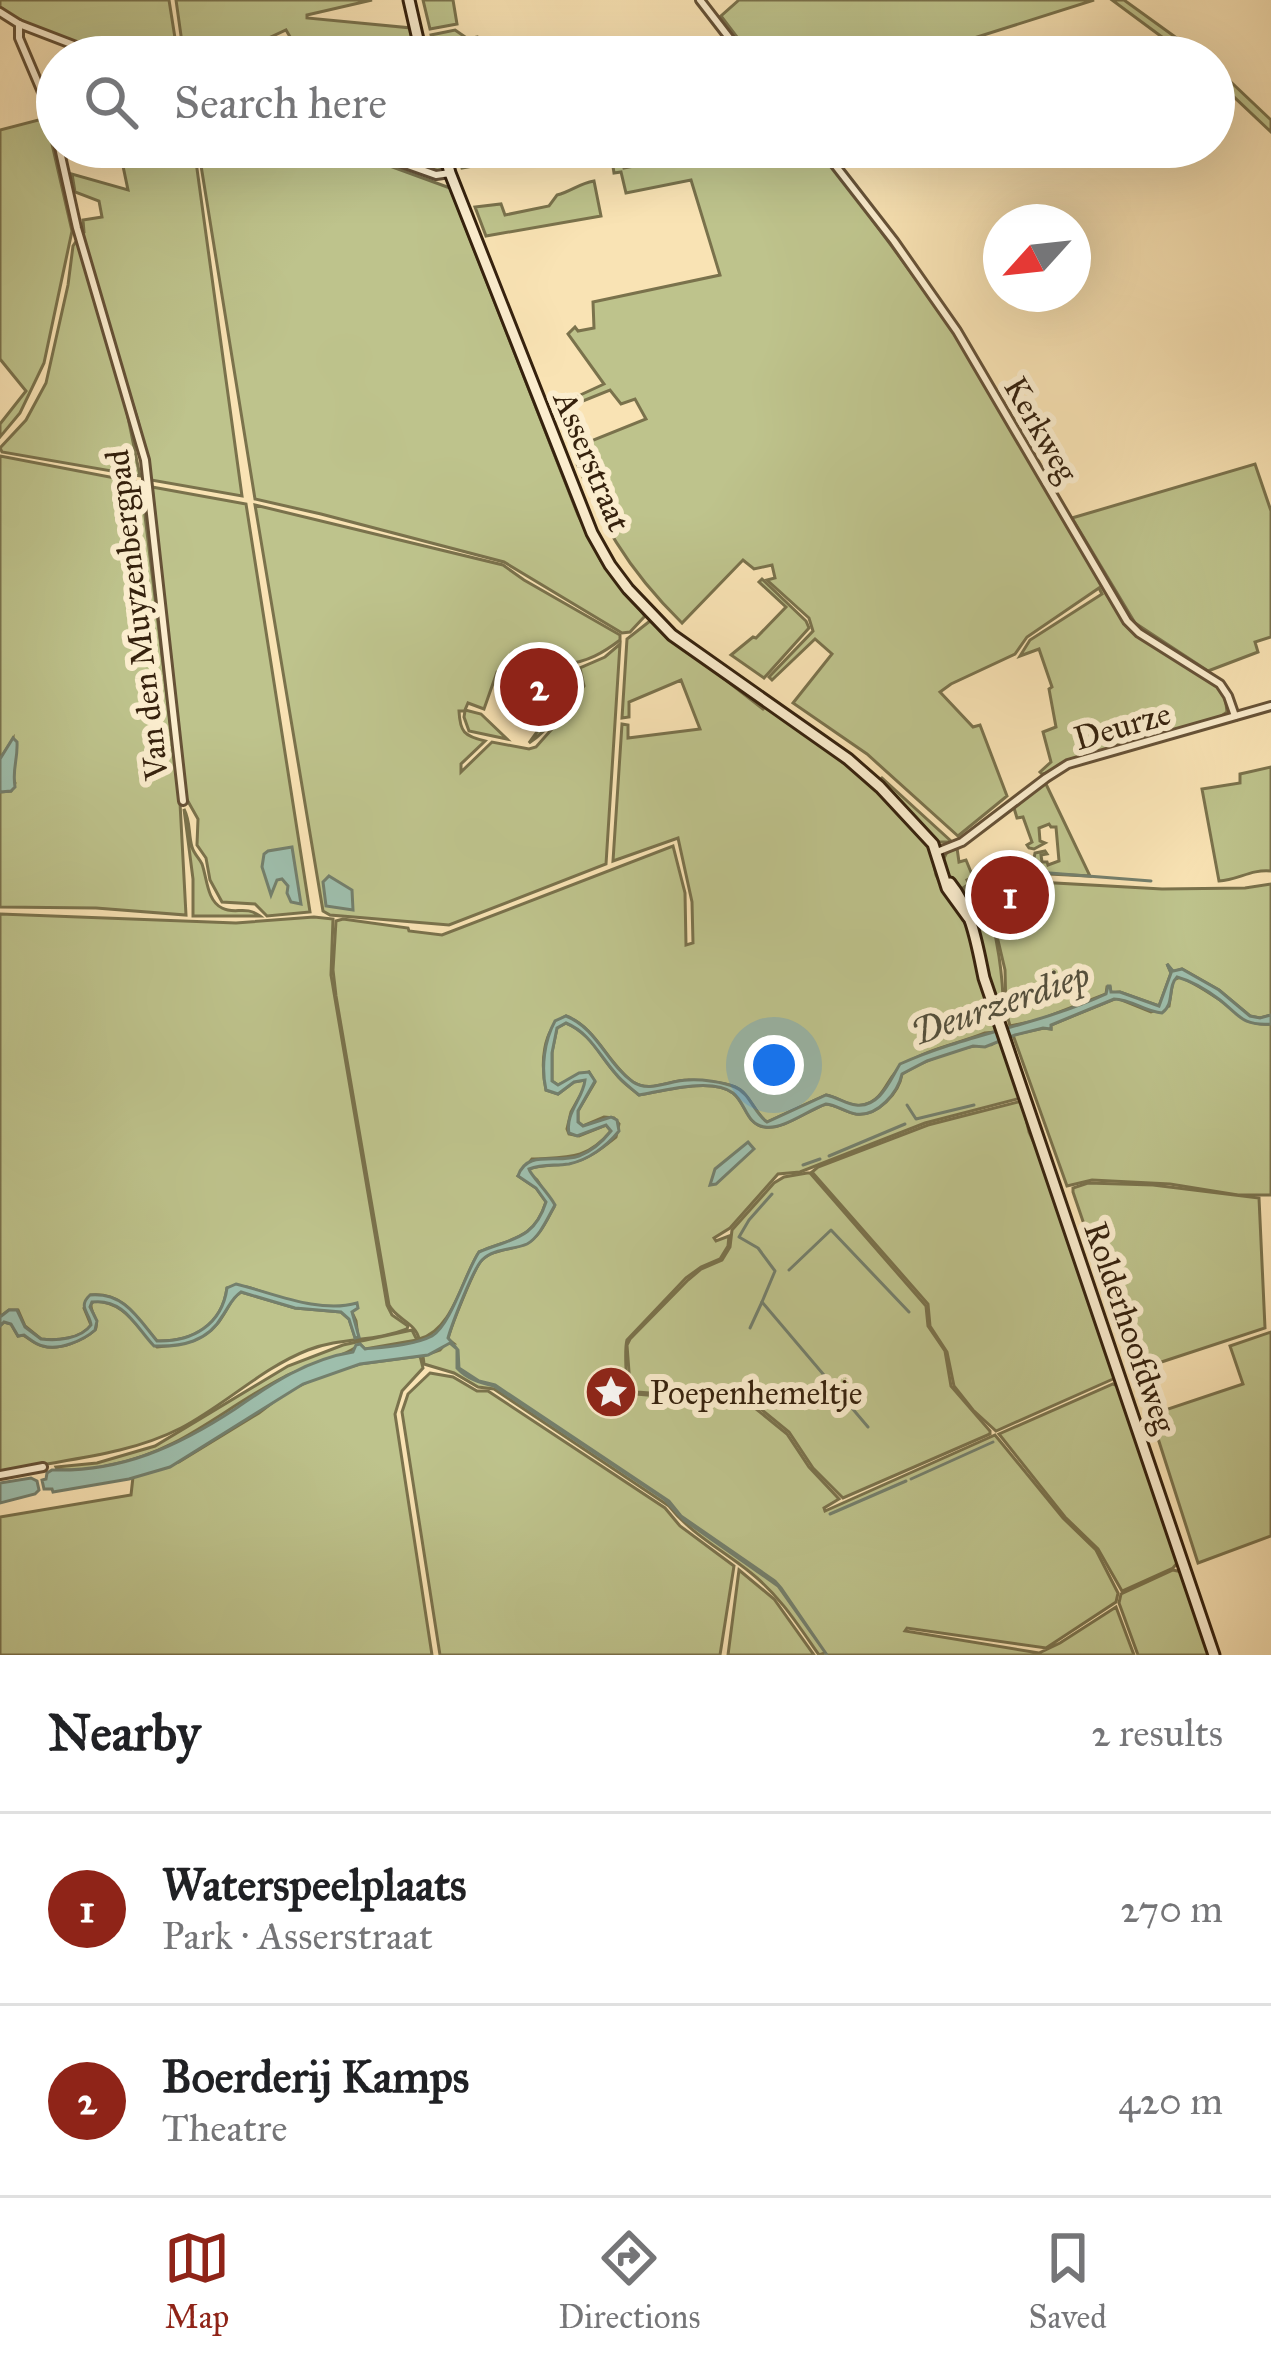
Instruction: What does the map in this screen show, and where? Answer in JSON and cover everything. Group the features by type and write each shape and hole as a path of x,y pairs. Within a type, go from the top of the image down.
{"main road":[{"path":"410,0 418,36"},
{"name":"Asserstraat","path":"449,168 576,498 610,566 672,635 848,759 880,787 937,852 943,874 968,916 999,1021"},
{"name":"Rolderhoofdweg","path":"999,1021 1214,1655"}],"street":[{"path":"700,0 728,36"},
{"path":"0,12 50,36"},
{"name":"Van den Muyzenbergpad","path":"19,24 36,77"},
{"name":"Van den Muyzenbergpad","path":"63,168 76,228 145,460 183,801"},
{"path":"416,168 436,175 450,173"},
{"name":"Kerkweg","path":"837,168 957,331 1127,621 1138,633 1220,684 1234,716"},
{"name":"Deurze","path":"937,852 962,842 1068,764 1271,706"},
{"path":"0,1475 43,1467"}],"green space":[{"path":"0,0 169,0 175,36 58,36 0,7"},
{"path":"176,0 372,0 307,18 411,28 413,36 290,36 286,30 273,36 181,36"},
{"path":"423,0 453,0 457,24 430,29"},
{"path":"739,0 1094,0 980,36 736,36 721,16"},
{"path":"1112,0 1124,0 1174,36 1161,36"},
{"path":"455,30 464,36 431,36"},
{"path":"1235,86 1271,120 1271,132 1235,98"},
{"path":"36,121 36,168 58,168 72,231 44,363 20,413 0,437 0,424 26,391 0,359 0,130"},
{"path":"123,168 197,168 242,496 151,480 138,421 80,234 83,220 102,217 99,201 75,192 72,174 128,190"},
{"path":"201,168 395,168 450,188 578,515 601,561 645,616 630,632 622,633 504,562 255,499"},
{"path":"613,168 834,168 954,331 1127,623 1217,684 1225,695 1227,712 1216,720 1074,759 1042,774 1051,762 1043,732 1056,727 1052,687 1039,649 1020,656 1030,640 1102,594 1099,588 1027,637 1015,654 940,692 973,727 980,725 1007,796 958,836 867,754 793,703 832,654 815,639 772,680 769,677 813,631 809,618 767,580 775,578 772,565 754,569 743,560 682,623 616,542 571,449 646,419 635,399 621,404 610,390 563,409 561,404 604,384 568,334 575,327 578,331 594,328 593,302 720,275 691,180 626,193 621,172 614,173"},
{"path":"594,181 601,216 486,236 475,207 501,204 505,215 549,206 557,195"},
{"path":"77,240 125,403 140,476 0,448 26,420 46,383"},
{"path":"0,456 141,483 180,803 186,915 0,907 0,792 11,791 15,783 13,739 0,759"},
{"path":"1255,464 1271,511 1271,637 1255,642 1258,652 1208,671 1135,623 1072,518"},
{"path":"152,487 246,504 310,912 267,916 255,904 222,902 210,880 206,858 197,845 198,819 185,796"},
{"path":"255,505 503,565 620,635 620,640 588,659 566,664 559,655 548,659 549,664 532,683 525,668 497,672 484,709 468,703 465,710 481,714 507,739 469,731 465,711 459,711 464,732 485,741 461,764 461,772 492,742 536,747 584,686 580,668 620,644 606,864 449,925 323,911"},
{"path":"762,579 809,628 764,678 731,655 756,638 786,607 759,582"},
{"path":"650,621 763,709 767,705 856,770 930,847 936,875 970,931 996,1032 912,1059 871,1102 854,1105 826,1095 767,1122 730,1085 693,1080 653,1086 633,1082 586,1029 566,1016 547,1038 546,1090 558,1094 585,1080 571,1112 569,1134 579,1136 606,1125 611,1131 584,1153 532,1159 518,1176 546,1202 535,1224 520,1236 479,1252 448,1315 431,1334 419,1339 389,1305 336,996 336,921 442,935 673,846 685,893 686,945 693,943 692,902 678,838 613,861 622,724 628,725 628,738 700,729 681,680 629,702 629,717 622,718 627,639"},
{"path":"574,670 578,684 550,724 529,743 550,714 541,698"},
{"path":"1271,767 1271,871 1219,881 1202,789 1240,783 1240,774"},
{"path":"882,778 952,842 935,842 879,781"},
{"path":"1045,782 1090,876 1031,873 1035,853 1045,851 1042,862 1048,865 1059,861 1056,827 1039,828 1040,841 1045,843 1029,848 1032,842 1023,817 1017,818 1014,808"},
{"path":"184,809 192,847 213,900 227,910 260,916 193,916"},
{"path":"957,848 959,862 966,860 973,877 960,890 950,880 943,860"},
{"path":"1006,874 1038,878 1038,882 1162,889 1271,884 1271,1015 1250,1016 1219,990 1182,969 1173,972 1167,964 1171,973 1159,1006 1111,993 1107,987 1106,994 1010,1026 1005,970 985,885"},
{"path":"970,886 983,889 992,922 1003,1024 960,893"},
{"path":"0,914 236,923 333,919 331,975 387,1305 407,1329 308,1350 159,1438 0,1473 0,1326 4,1322 18,1336 38,1344 64,1346 95,1330 91,1304 105,1302 123,1311 157,1347 168,1346 196,1340 211,1330 241,1292 295,1308 341,1312 358,1337 349,1306 303,1303 240,1286 227,1288 219,1312 204,1329 170,1341 157,1341 122,1302 103,1295 91,1295 84,1308 91,1325 68,1338 41,1339 25,1326 18,1310 0,1317"},
{"path":"1180,977 1247,1020 1271,1024 1271,1195 1092,1180 1067,1186 1013,1035 1051,1029 1051,1025 1117,998 1151,1012 1169,1006 1173,980"},
{"path":"566,1023 588,1039 639,1095 687,1086 724,1088 737,1097 754,1122 765,1127 787,1123 826,1104 864,1114 892,1096 902,1074 911,1069 950,1052 1000,1040 1021,1098 925,1123 800,1172 778,1174 730,1228 714,1238 729,1236 720,1259 686,1278 627,1340 628,1386 636,1394 750,1404 787,1434 839,1499 825,1511 995,1435 1063,1518 1096,1550 1118,1593 1116,1602 1046,1648 905,1631 1039,1653 1116,1607 1134,1655 819,1655 771,1591 669,1506 494,1389 424,1364 423,1356 453,1343 448,1339 450,1332 481,1261 530,1241 554,1207 529,1169 583,1159 616,1137 619,1124 614,1118 583,1126 578,1122 578,1111 595,1082 589,1072 558,1085 552,1081 557,1028"},
{"path":"1022,1101 1115,1374 1113,1379 996,1431 954,1386 947,1352 930,1326 928,1304 812,1172 928,1125"},
{"path":"810,1173 926,1306 928,1326 945,1351 951,1386 990,1431 843,1498 813,1468 789,1432 751,1401 637,1392 630,1385 630,1339 688,1280 722,1260 732,1230 774,1183"},
{"path":"1088,1183 1153,1185 1259,1198 1265,1328 1134,1371 1073,1192"},
{"path":"412,1330 417,1340 365,1349 360,1344 284,1377 159,1450 98,1468 56,1467 97,1463 155,1446 288,1366 343,1345"},
{"path":"1271,1332 1271,1536 1198,1563 1155,1429 1165,1425 1165,1410 1243,1384 1230,1346"},
{"path":"420,1356 423,1368 402,1391 395,1414 432,1655 0,1655 0,1517 131,1495 133,1477 179,1462 285,1393 322,1375"},
{"path":"430,1373 488,1391 665,1508 680,1526 734,1566 720,1655 440,1655 402,1412 408,1394"},
{"path":"1113,1384 1118,1386 1178,1562 1122,1591 1098,1549 1065,1517 999,1434"},
{"path":"739,1570 774,1599 814,1655 728,1655"},
{"path":"1173,1570 1182,1572 1210,1655 1138,1655 1119,1603 1121,1594"}],"shaded area":[{"path":"13,738 17,742 15,787 0,792 0,759"},
{"path":"292,847 301,904 291,902 282,879 271,895 262,867 268,851"},
{"path":"329,876 352,890 353,910 326,906 323,882"},
{"path":"1167,964 1219,990 1250,1016 1271,1015 1271,1024 1247,1022 1205,990 1177,977 1162,1013 1114,999 1051,1025 1051,1029 927,1061 902,1074 891,1095 872,1112 856,1114 826,1104 772,1127 754,1122 737,1097 724,1088 687,1086 639,1095 582,1033 566,1023 557,1028 552,1081 558,1085 589,1072 595,1081 578,1111 578,1122 583,1126 611,1117 617,1120 619,1131 583,1159 529,1169 555,1205 532,1241 492,1253 478,1265 448,1338 458,1350 459,1368 495,1385 669,1501 681,1516 775,1581 827,1655 778,1586 684,1520 664,1499 494,1386 479,1382 465,1375 457,1368 457,1349 450,1343 428,1355 360,1364 303,1384 170,1467 129,1479 53,1492 44,1489 42,1480 52,1470 102,1467 170,1446 291,1374 353,1352 356,1345 365,1349 409,1344 439,1330 479,1252 520,1236 541,1214 546,1202 518,1176 522,1168 535,1160 579,1156 611,1131 606,1125 577,1136 569,1133 585,1080 558,1094 546,1090 544,1055 555,1021 566,1016 577,1022 639,1085 693,1080 730,1085 767,1122 826,1095 856,1105 872,1102 900,1064 1081,1005 1106,994 1108,986 1111,992 1159,1006 1171,973"},
{"path":"748,1142 754,1149 710,1185 715,1169"},
{"path":"236,1284 312,1304 357,1303 352,1312 359,1337 355,1338 349,1319 341,1312 295,1308 241,1292 210,1331 174,1345 154,1346 128,1315 103,1302 92,1302 90,1307 97,1321 95,1330 64,1346 40,1345 18,1336 11,1324 0,1326 0,1317 17,1310 25,1327 41,1339 75,1336 91,1325 86,1299 102,1295 129,1308 157,1341 170,1341 203,1329 219,1312 227,1288"},
{"path":"37,1481 35,1494 0,1503 0,1483"}],"waterway":[{"path":"1024,871 1151,881"},
{"path":"907,1105 916,1119 974,1105"},
{"path":"829,1156 905,1124"},
{"path":"803,1165 820,1159"},
{"path":"772,1194 739,1237 758,1248 775,1271 762,1302 868,1427"},
{"path":"789,1270 831,1230 909,1312"},
{"path":"750,1328 762,1302"},
{"path":"911,1479 993,1442"},
{"path":"830,1514 906,1481"}],"place":[{"name":"Boerderij Kamps","path":"539,687"},
{"name":"Waterspeelplaats","path":"1010,895"},
{"name":"Poepenhemeltje","path":"611,1392"}],"water label":[{"name":"Deurzerdiep","path":"1000,1003"}]}
